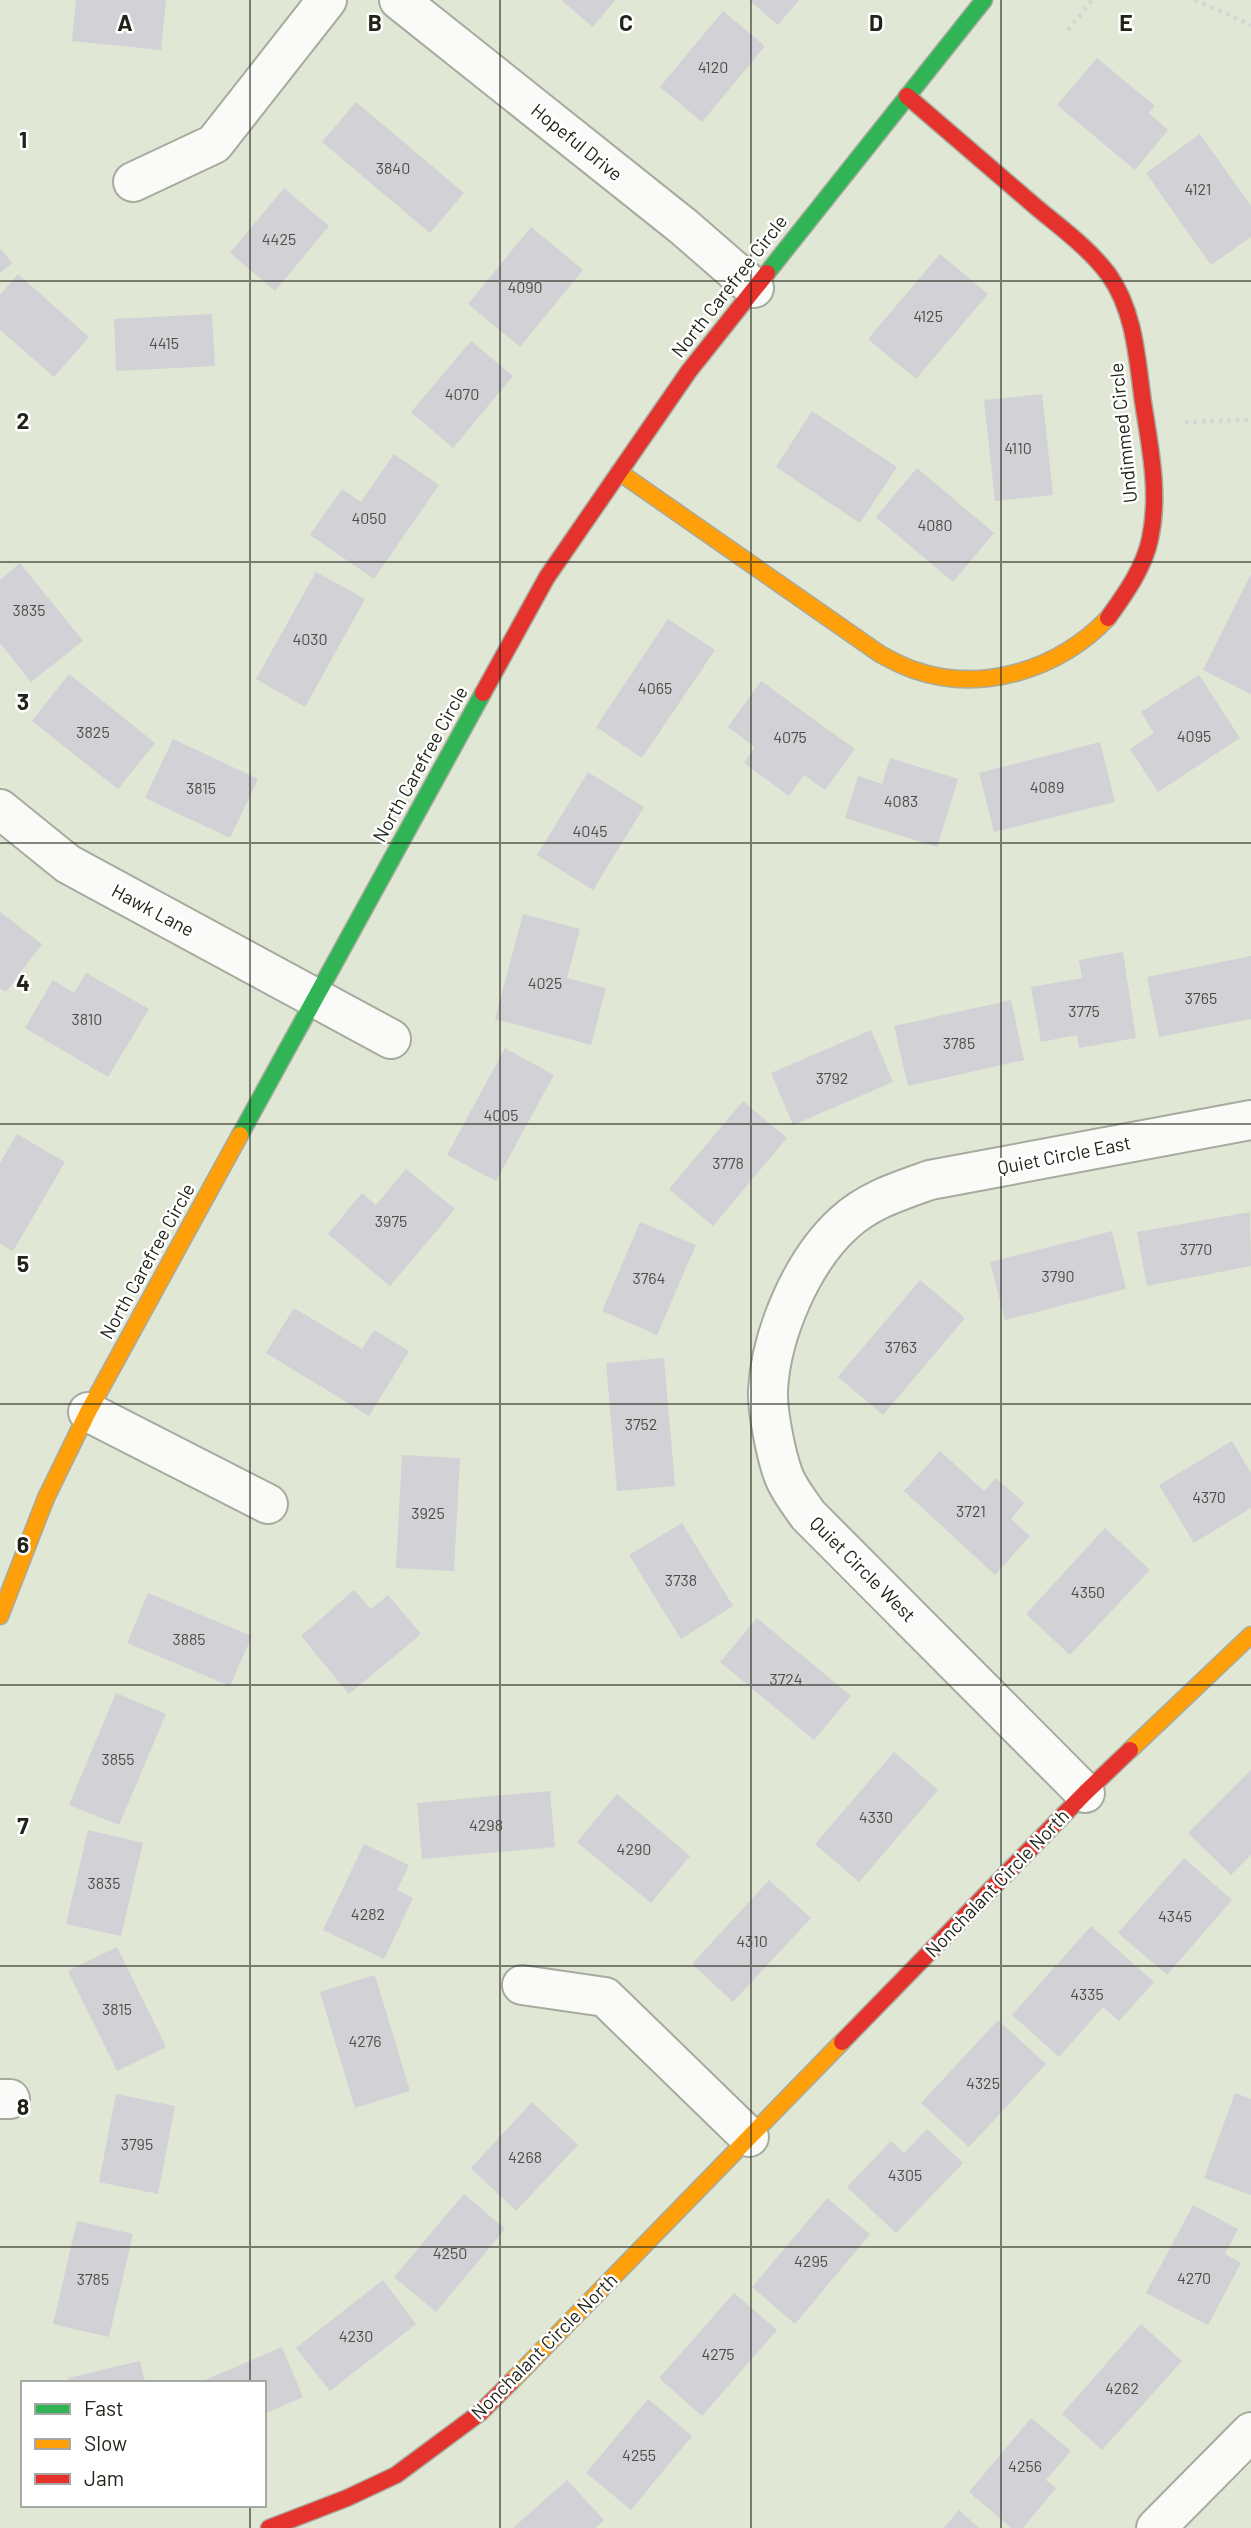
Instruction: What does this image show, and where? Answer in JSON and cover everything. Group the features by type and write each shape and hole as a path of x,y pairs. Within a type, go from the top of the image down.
{"street":[{"path":"133,181 214,144 327,0"},
{"name":"Hopeful Drive","path":"399,0 684,227 754,288"},
{"name":"North Carefree Circle","path":"0,1616 46,1498 88,1412 547,577 689,371 984,0"},
{"name":"Undimmed Circle","path":"619,472 880,654 916,671 956,678 1000,678 1044,665 1080,645 1114,612 1137,574 1151,537 1152,524 1154,486 1130,315 1115,285 1097,261 907,96"},
{"name":"Hawk Lane","path":"0,809 68,864 391,1039"},
{"name":"Quiet Circle East","path":"880,1198 930,1180 1251,1120"},
{"name":"Quiet Circle West","path":"880,1198 844,1223 816,1256 793,1297 777,1336 768,1391 774,1438 783,1476 808,1515 1085,1793"},
{"path":"88,1412 268,1504"},
{"name":"Nonchalant Circle North","path":"269,2528 347,2498 396,2475 481,2412 1085,1793 1251,1635"},
{"path":"522,1985 605,1997 749,2137"},
{"path":"1156,2528 1251,2432"}],"path":[{"path":"1068,30 1092,0"},
{"path":"1195,0 1251,25"},
{"path":"1146,424 1251,420"}],"building":[{"path":"76,0 166,0 161,50 72,41"},
{"path":"561,0 615,0 593,27"},
{"path":"749,0 799,0 778,25"},
{"path":"723,11 765,46 702,122 660,87"},
{"path":"1097,58 1155,106 1149,113 1168,130 1135,170 1057,105"},
{"path":"356,102 464,193 430,233 322,142"},
{"path":"1200,134 1251,206 1251,237 1211,265 1146,173"},
{"path":"284,188 329,226 275,291 230,253"},
{"path":"531,227 583,270 520,347 468,304"},
{"path":"0,248 12,263 0,273"},
{"path":"940,254 988,294 916,379 868,339"},
{"path":"18,274 89,337 54,377 0,330 0,295"},
{"path":"212,314 215,366 116,371 114,319"},
{"path":"471,341 513,376 453,448 411,412"},
{"path":"1042,394 1053,495 995,501 984,400"},
{"path":"812,411 897,467 860,523 776,467"},
{"path":"394,454 439,485 374,579 310,535 342,489 361,502"},
{"path":"917,468 994,533 953,582 876,517"},
{"path":"20,563 83,641 31,682 0,643 0,580"},
{"path":"316,572 365,599 305,707 256,679"},
{"path":"1251,574 1251,694 1203,670"},
{"path":"668,619 715,650 642,758 596,727"},
{"path":"69,674 155,743 118,789 32,721"},
{"path":"1199,675 1240,738 1158,792 1130,749 1154,733 1141,712"},
{"path":"761,681 855,749 825,790 804,775 789,796 744,763 755,747 728,727"},
{"path":"173,739 258,779 230,838 145,798"},
{"path":"1100,742 1115,802 994,832 979,773"},
{"path":"890,758 958,779 937,847 845,818 858,776 882,784"},
{"path":"588,772 644,807 593,890 537,855"},
{"path":"0,912 42,944 6,992 0,988"},
{"path":"523,914 580,929 567,978 606,988 591,1045 495,1019"},
{"path":"1123,952 1136,1038 1079,1048 1077,1035 1041,1042 1031,987 1082,978 1079,960"},
{"path":"1251,956 1251,1019 1159,1037 1147,977"},
{"path":"86,973 149,1009 108,1077 25,1028 53,980 74,993"},
{"path":"1011,1000 1024,1060 908,1086 894,1026"},
{"path":"871,1030 893,1082 793,1125 771,1073"},
{"path":"505,1048 554,1075 496,1181 447,1155"},
{"path":"743,1101 787,1138 713,1226 669,1189"},
{"path":"17,1134 65,1162 13,1251 0,1244 0,1163"},
{"path":"406,1169 455,1209 390,1286 328,1234 362,1193 376,1205"},
{"path":"1250,1212 1251,1266 1147,1286 1137,1232"},
{"path":"640,1222 696,1245 657,1335 602,1311"},
{"path":"1112,1231 1126,1289 1005,1320 990,1262"},
{"path":"920,1280 965,1318 883,1415 838,1377"},
{"path":"294,1308 362,1349 374,1330 409,1351 369,1416 266,1353"},
{"path":"664,1358 675,1486 617,1491 606,1363"},
{"path":"1232,1441 1251,1473 1251,1508 1194,1543 1159,1485"},
{"path":"940,1451 984,1491 996,1478 1024,1503 1011,1519 1030,1536 995,1575 904,1491"},
{"path":"402,1455 460,1458 454,1571 396,1568"},
{"path":"682,1523 733,1606 681,1639 629,1555"},
{"path":"1105,1528 1150,1570 1070,1655 1026,1614"},
{"path":"354,1590 371,1609 388,1595 421,1634 349,1694 301,1636"},
{"path":"148,1593 252,1636 230,1686 127,1643"},
{"path":"757,1618 851,1696 814,1740 720,1662"},
{"path":"116,1693 166,1714 119,1825 69,1805"},
{"path":"894,1752 938,1790 859,1882 815,1844"},
{"path":"1251,1770 1251,1855 1231,1875 1188,1833"},
{"path":"550,1791 555,1847 422,1859 417,1803"},
{"path":"617,1794 690,1856 651,1903 577,1842"},
{"path":"88,1830 143,1843 121,1936 66,1924"},
{"path":"364,1844 409,1865 397,1890 413,1898 384,1959 323,1930"},
{"path":"1184,1858 1232,1900 1167,1975 1118,1933"},
{"path":"769,1880 811,1918 733,2002 692,1964"},
{"path":"1091,1926 1154,1982 1119,2021 1103,2007 1059,2057 1012,2015"},
{"path":"117,1947 166,2047 117,2071 68,1971"},
{"path":"375,1975 410,2091 355,2108 320,1992"},
{"path":"998,2020 1046,2064 969,2147 921,2103"},
{"path":"1235,2093 1251,2099 1251,2195 1204,2178"},
{"path":"116,2094 175,2106 158,2194 99,2182"},
{"path":"532,2102 578,2145 516,2211 471,2168"},
{"path":"927,2129 963,2163 896,2233 847,2187 891,2141 904,2153"},
{"path":"464,2194 505,2229 436,2312 394,2277"},
{"path":"827,2198 870,2234 795,2324 752,2287"},
{"path":"1193,2205 1238,2229 1225,2254 1241,2263 1208,2325 1146,2293"},
{"path":"77,2221 133,2234 109,2337 53,2324"},
{"path":"383,2280 416,2324 330,2391 296,2348"},
{"path":"734,2293 777,2330 702,2416 659,2378"},
{"path":"1141,2324 1182,2361 1102,2450 1062,2414"},
{"path":"282,2347 303,2397 266,2413 266,2381 203,2381"},
{"path":"140,2361 145,2381 69,2381 68,2378"},
{"path":"648,2399 692,2436 631,2510 586,2473"},
{"path":"1031,2418 1071,2451 1046,2480 1056,2488 1023,2528 1011,2528 969,2492"},
{"path":"567,2480 604,2520 595,2528 513,2528"},
{"path":"959,2510 979,2528 944,2528"}],"traffic: fast":[{"path":"767,273 984,0"},
{"path":"240,1135 483,693"}],"traffic: slow":[{"path":"619,472 880,654 914,670 940,677 967,679 993,678 1018,672 1067,651 1108,618"},
{"path":"0,1616 46,1498 88,1412 240,1135"},
{"path":"1130,1750 1251,1635"},
{"path":"511,2382 842,2042"}],"traffic: jam":[{"path":"907,96 1084,247 1109,275 1124,304 1136,353 1151,453 1154,505 1150,539 1143,560 1108,618"},
{"path":"483,693 547,577 689,371 767,273"},
{"path":"842,2042 1130,1750"},
{"path":"269,2528 347,2498 396,2475 481,2412 511,2382"}]}
